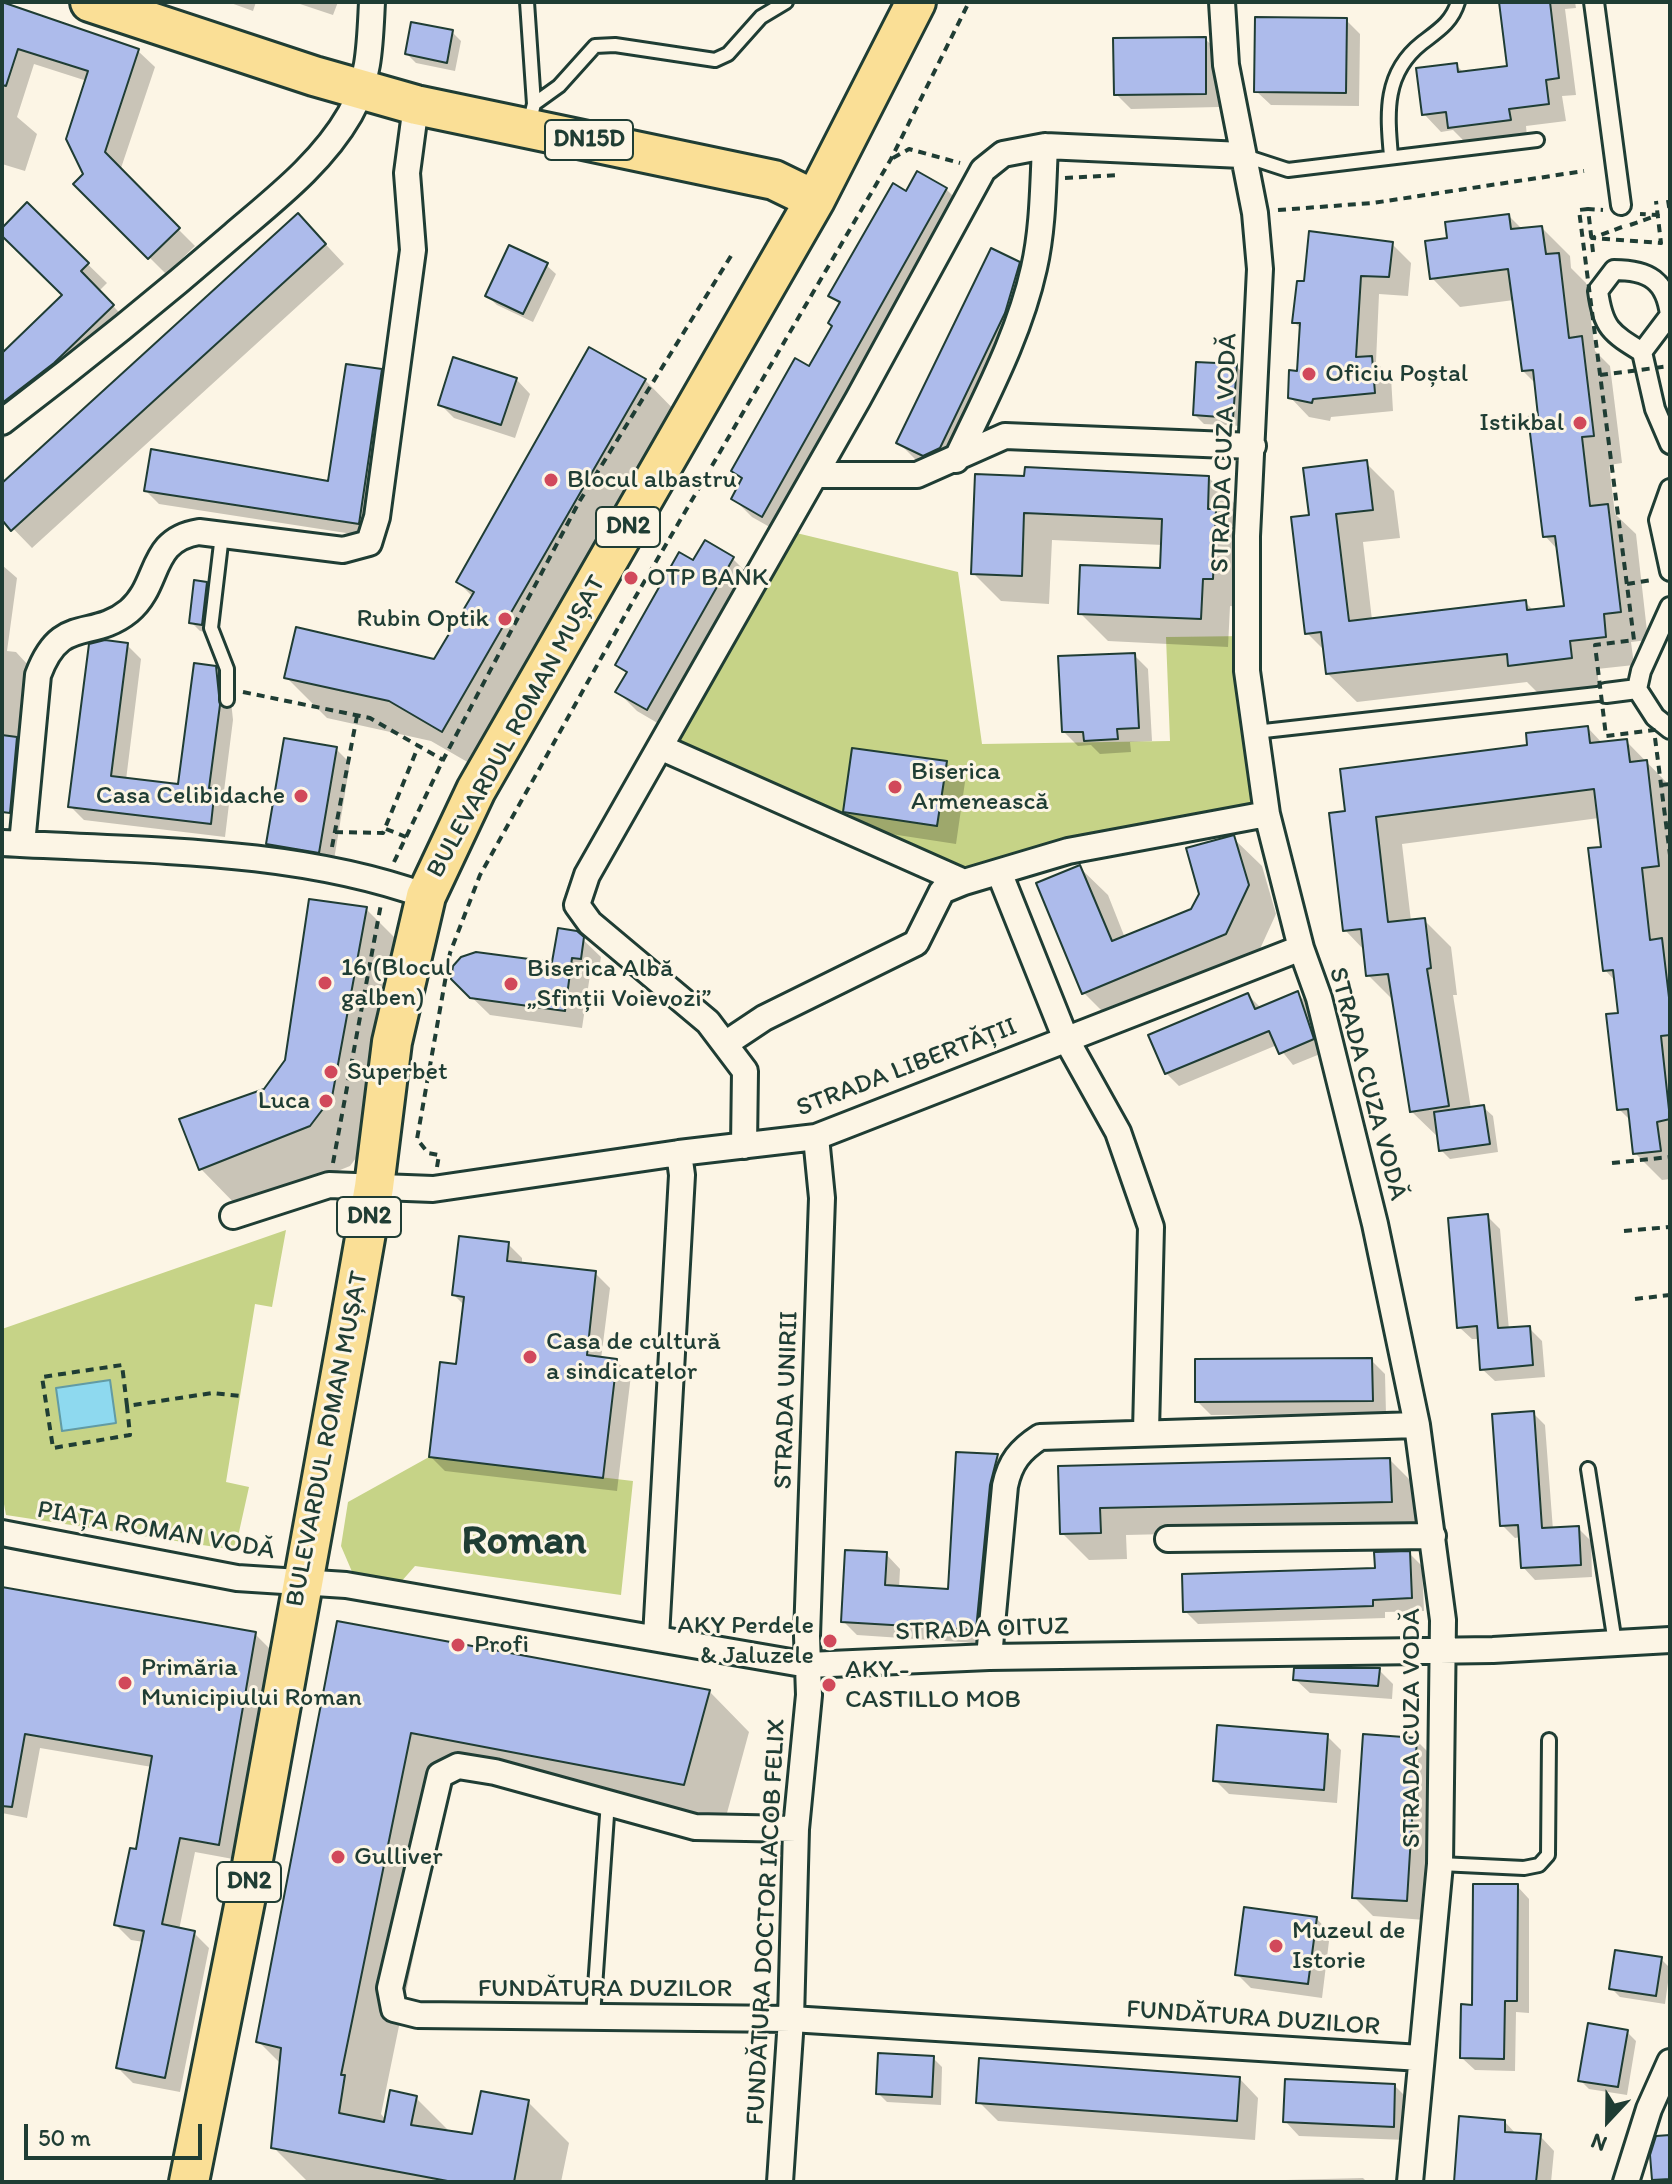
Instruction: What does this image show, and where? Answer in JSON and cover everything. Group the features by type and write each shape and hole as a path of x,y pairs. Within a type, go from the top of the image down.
{"main road":[{"name":"DN15D","path":"90,2 359,90 416,105 531,116 774,180 815,200"},
{"name":"BULEVARDUL ROMAN MUȘAT","path":"189,2182 250,1876 374,1187 392,1042 426,896 476,790 815,200 916,2"}],"street":[{"path":"2,422 150,309 298,179 323,152 352,112 369,62 372,2"},
{"name":"STRADA CUZA VODĂ","path":"1222,2 1226,65 1255,213 1260,269 1247,536 1247,671 1255,732 1267,814 1301,948 1319,998 1375,1224 1417,1425 1433,1536 1444,1651 1440,1864 1410,2182"},
{"path":"1594,2 1621,205"},
{"path":"416,105 407,173 413,250 375,532 369,543 343,550 199,532 179,535 164,550 129,611 60,637 46,653 38,675 12,844 263,861 385,882 426,896"},
{"path":"744,1146 745,1071 708,1022 590,923 577,905 587,875 815,475 983,170 1003,154 1045,146 1242,155"},
{"path":"956,460 1013,337 1033,273 1041,228 1045,146"},
{"path":"1642,352 1670,315 1667,293 1653,279 1635,270 1614,270 1598,291 1602,320 1615,334 1642,352 1655,409 1670,444"},
{"path":"815,475 917,475 1005,436 1253,446"},
{"path":"1663,576 1659,520 1670,489"},
{"path":"1670,607 1641,671 1637,689 1655,717 1670,729"},
{"path":"1606,693 1637,689"},
{"path":"660,747 964,882"},
{"path":"725,1044 764,1018 916,943 942,891 1068,851 1267,814"},
{"path":"999,872 1065,1037 1118,1132 1151,1227 1146,1431"},
{"name":"STRADA LIBERTĂȚII","path":"374,1187 433,1189 679,1153 816,1137 1065,1037 1301,948"},
{"name":"STRADA UNIRII","path":"808,1665 813,1389 822,1225 816,1137"},
{"path":"656,1637 682,1175 679,1153"},
{"path":"233,1216 329,1185 374,1187"},
{"path":"989,1657 1005,1486 1009,1469 1021,1449 1040,1437 1146,1431 1417,1425"},
{"name":"PIAȚA ROMAN VODĂ","path":"2,1533 237,1578 302,1581"},
{"path":"1168,1539 1433,1536"},
{"name":"STRADA OITUZ","path":"302,1581 346,1585 808,1665 989,1657 1444,1651 1670,1640"},
{"name":"FUNDĂTURA DOCTOR IACOB FELIX","path":"780,2182 791,2019 796,1829 809,1695 808,1665"},
{"name":"FUNDĂTURA DUZILOR","path":"796,1829 695,1827 608,1801 495,1772 458,1766 440,1775 390,1988 394,2009 418,2015 791,2019 1421,2058"},
{"path":"1626,2182 1649,2109 1670,2062"}],"lane":[{"path":"527,2 531,116"},
{"path":"531,116 595,46 615,45 715,60 728,54 761,17 786,2"},
{"path":"1391,156 1387,106 1391,84 1417,48 1453,18 1458,2"},
{"path":"1242,155 1288,170 1537,140"},
{"path":"222,535 211,628 225,661 227,694"},
{"path":"1255,732 1606,693"},
{"path":"1588,1469 1615,1643"},
{"path":"1440,1864 1539,1865 1548,1855 1549,1740"},
{"path":"593,2016 608,1801"}],"path":[{"path":"433,1189 439,1155 428,1153 417,1139 450,953 480,875 641,588 891,159 969,2"},
{"path":"891,159 909,149 983,170"},
{"path":"1668,200 1670,213"},
{"path":"1656,201 1661,243"},
{"path":"1593,252 1588,209 1579,210 1634,640 1595,645 1606,736 1654,730 1670,855"},
{"path":"1600,375 1670,366"},
{"path":"1627,584 1663,576"},
{"path":"227,694 370,718 443,760"},
{"path":"327,871 357,716"},
{"path":"335,832 377,834 386,829 418,746"},
{"path":"1661,785 1670,784"},
{"path":"386,829 406,837"},
{"path":"1612,1163 1670,1157"},
{"path":"1624,1231 1670,1227"},
{"path":"1635,1299 1670,1295"},
{"path":"122,1365 127,1406 130,1435 53,1448 42,1377 122,1365"},
{"path":"127,1406 212,1393 240,1396"}],"green space":[{"path":"784,530 958,572 982,744 1170,741 1166,637 1247,636 1267,814 964,882 660,747"},
{"path":"286,1230 272,1307 255,1304 226,1482 249,1487 235,1550 6,1515 2,1493 2,1329"},
{"path":"429,1457 633,1481 621,1595 415,1566 400,1583 353,1574 341,1546 348,1502"}],"water":[{"path":"110,1380 116,1423 62,1431 56,1388"}],"building":[{"path":"2,2 139,49 105,152 180,228 148,259 73,184 83,174 66,139 88,71 18,49 6,86 2,85"},
{"path":"1499,2 1550,2 1559,78 1546,80 1549,104 1509,109 1511,120 1448,128 1446,112 1422,115 1416,68 1457,63 1458,72 1507,66"},
{"path":"1255,17 1347,18 1346,93 1254,92"},
{"path":"411,22 453,30 447,63 405,54"},
{"path":"1206,37 1206,94 1114,95 1113,38"},
{"path":"917,171 947,188 762,517 731,499 742,478 731,471 795,358 809,366 832,326 828,323 840,302 828,296 893,183 906,191"},
{"path":"27,202 89,263 81,271 114,305 54,363 2,403 2,353 62,295 2,236 2,228"},
{"path":"298,213 326,244 11,531 2,520 2,483"},
{"path":"1509,214 1511,229 1542,226 1546,254 1559,253 1569,338 1582,336 1594,436 1582,437 1590,506 1608,504 1621,612 1604,614 1606,637 1570,641 1572,658 1508,666 1507,654 1326,674 1321,632 1305,634 1291,517 1309,515 1303,468 1367,460 1373,510 1336,514 1349,621 1526,600 1527,610 1564,606 1555,536 1543,537 1528,417 1538,416 1533,370 1522,371 1508,269 1430,279 1425,241 1447,238 1445,222"},
{"path":"1309,231 1393,242 1389,277 1361,276 1356,357 1372,356 1375,393 1313,399 1312,403 1288,398 1289,370 1297,371 1300,323 1292,323 1297,281 1304,281"},
{"path":"509,245 548,263 523,314 485,296"},
{"path":"991,248 1020,262 1005,313 940,448 923,456 896,443"},
{"name":"Blocul albastru","path":"589,347 646,379 442,732 389,701 284,678 296,627 434,659 474,592 456,582"},
{"path":"453,357 517,378 501,425 438,405"},
{"path":"1196,362 1237,364 1233,418 1193,415"},
{"path":"346,364 382,369 359,524 144,491 151,449 328,481"},
{"path":"1025,467 1209,476 1208,509 1216,509 1213,579 1203,579 1201,619 1078,614 1080,565 1160,568 1162,519 1024,513 1022,576 971,574 975,474 1024,476"},
{"path":"705,540 734,557 647,710 615,692 627,672 615,665 679,552 693,560"},
{"path":"194,580 207,582 202,625 189,623"},
{"path":"105,640 128,643 111,776 178,784 194,663 216,666 220,705 209,788 215,788 211,824 68,807 89,644"},
{"path":"1135,653 1139,728 1117,729 1118,739 1084,741 1083,732 1062,732 1058,656"},
{"path":"1588,726 1590,743 1627,739 1630,762 1647,760 1659,866 1642,868 1650,940 1662,938 1670,1006 1670,1035 1661,1036 1670,1119 1657,1122 1661,1151 1633,1154 1628,1109 1617,1110 1606,1014 1618,1013 1613,970 1603,971 1588,848 1601,847 1594,789 1376,817 1388,922 1425,918 1431,968 1427,969 1449,1106 1410,1112 1388,974 1366,976 1361,929 1343,931 1329,813 1345,811 1340,769 1527,745 1526,733"},
{"path":"2,735 17,737 10,813 2,812"},
{"name":"Casa Celibidache","path":"284,738 337,747 319,853 266,844"},
{"name":"Biserica Armenească","path":"852,748 947,761 937,826 843,812"},
{"path":"1234,835 1249,885 1226,934 1082,994 1036,883 1080,865 1112,941 1191,909 1199,894 1186,848"},
{"name":"16 (Blocul galben)","path":"309,899 367,907 332,1097 310,1126 199,1170 179,1119 264,1089 285,1060"},
{"name":"Biserica Albă „Sfinții Voievozi”","path":"558,928 577,931 584,937 581,959 572,958 565,1011 470,998 451,979 453,966 461,957 476,952 552,962"},
{"path":"1298,991 1314,1039 1279,1054 1269,1031 1165,1074 1148,1035 1248,993 1255,1009"},
{"path":"1484,1105 1490,1144 1439,1151 1434,1112"},
{"path":"1488,1214 1498,1328 1530,1326 1533,1365 1480,1370 1477,1326 1457,1328 1448,1218"},
{"name":"Casa de cultură a sindicatelor","path":"459,1236 509,1242 507,1261 596,1271 587,1355 617,1359 603,1478 429,1457 440,1362 456,1364 464,1297 452,1295"},
{"path":"1372,1358 1373,1401 1195,1402 1195,1359"},
{"path":"1534,1411 1542,1528 1579,1526 1581,1565 1521,1568 1518,1525 1500,1526 1492,1414"},
{"path":"956,1452 998,1454 990,1485 976,1630 841,1622 845,1550 887,1552 885,1585 948,1589"},
{"path":"1390,1458 1392,1502 1100,1508 1101,1533 1060,1534 1058,1466"},
{"path":"1410,1551 1412,1598 1373,1600 1373,1606 1183,1612 1182,1574 1375,1568 1374,1552"},
{"name":"Primăria Municipiului Roman","path":"2,1587 256,1632 219,1845 180,1838 162,1924 195,1931 165,2078 116,2068 144,1931 114,1925 130,1848 136,1849 152,1756 25,1734 12,1807 2,1806"},
{"name":"Gulliver","path":"337,1621 710,1690 684,1785 411,1733 341,2075 345,2075 339,2113 384,2122 390,2090 417,2096 411,2125 472,2134 481,2091 529,2100 514,2182 453,2182 271,2148 281,2048 256,2042"},
{"path":"1294,1668 1380,1668 1378,1686 1293,1680"},
{"path":"1217,1725 1328,1734 1324,1790 1213,1781"},
{"path":"1363,1734 1417,1738 1407,1901 1352,1898"},
{"path":"1473,1884 1518,1884 1517,2001 1505,2001 1504,2059 1460,2058 1461,2004 1472,2005"},
{"name":"Muzeul de Istorie","path":"1244,1907 1317,1917 1308,1984 1235,1975"},
{"path":"1615,1950 1662,1957 1656,1996 1609,1989"},
{"path":"1588,2023 1628,2030 1618,2087 1578,2081"},
{"path":"878,2053 934,2056 932,2097 876,2094"},
{"path":"979,2058 1240,2077 1237,2121 976,2103"},
{"path":"1285,2079 1395,2084 1394,2127 1283,2122"},
{"path":"1459,2116 1505,2120 1505,2132 1541,2134 1536,2182 1454,2182"},
{"path":"1670,2135 1670,2179 1652,2180 1650,2155 1656,2136"}],"place":[{"name":"Oficiu Poștal","path":"1309,374"},
{"name":"Istikbal","path":"1580,423"},
{"name":"Blocul albastru","path":"551,480"},
{"name":"OTP BANK","path":"631,578"},
{"name":"Rubin Optik","path":"505,619"},
{"name":"Biserica Armenească","path":"895,787"},
{"name":"Casa Celibidache","path":"301,796"},
{"name":"16 (Blocul galben)","path":"325,983"},
{"name":"Biserica Albă „Sfinții Voievozi”","path":"511,984"},
{"name":"Superbet","path":"331,1072"},
{"name":"Luca","path":"326,1101"},
{"name":"Casa de cultură a sindicatelor","path":"530,1357"},
{"name":"AKY Perdele & Jaluzele","path":"830,1641"},
{"name":"Profi","path":"458,1645"},
{"name":"Primăria Municipiului Roman","path":"125,1683"},
{"name":"AKY - CASTILLO MOB","path":"829,1685"},
{"name":"Gulliver","path":"338,1857"},
{"name":"Muzeul de Istorie","path":"1276,1946"}],"district":[{"name":"Roman","path":"524,1542"}]}
